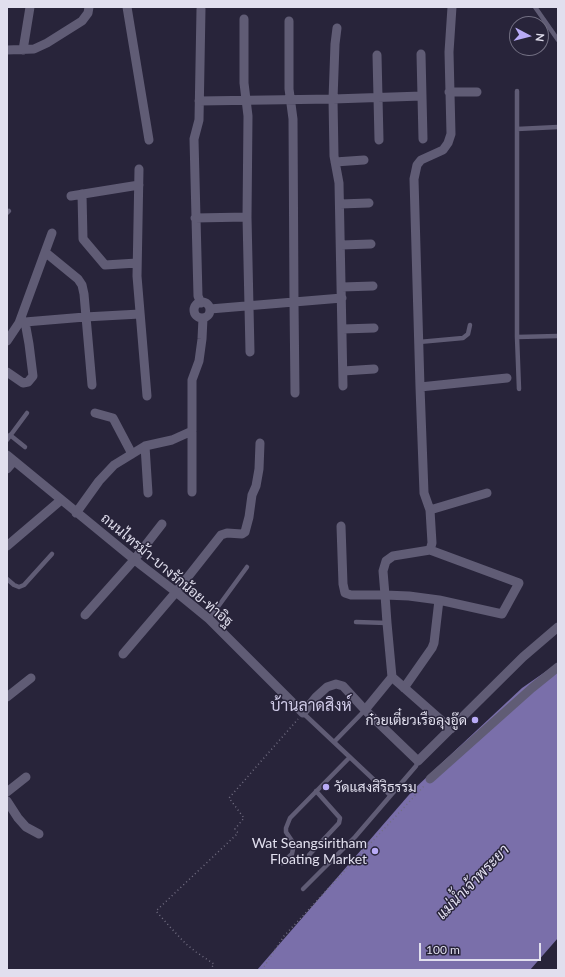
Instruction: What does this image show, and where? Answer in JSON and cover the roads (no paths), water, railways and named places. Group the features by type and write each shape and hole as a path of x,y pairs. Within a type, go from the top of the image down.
{"street":[{"path":"23,50 30,7"},
{"path":"7,50 34,49 48,43 82,21 88,13 89,7"},
{"path":"127,7 149,140"},
{"path":"430,550 432,543 430,510 424,493 414,179 417,165 421,160 443,150 448,143 450,134 449,52 452,7"},
{"path":"201,9 199,120 194,139 198,296 201,302 207,304 210,309 209,314 203,318"},
{"path":"244,19 244,83 248,116 247,217 250,352"},
{"path":"288,20 290,100 293,119 295,393"},
{"path":"337,28 333,99 334,156 339,183 340,204 343,386"},
{"path":"421,54 423,139"},
{"path":"377,55 379,140"},
{"path":"449,92 476,92"},
{"path":"199,101 422,96"},
{"path":"335,162 364,160"},
{"path":"139,169 137,263 140,314 148,396"},
{"path":"71,196 139,185"},
{"path":"82,194 84,239 105,265 137,263"},
{"path":"340,204 369,203"},
{"path":"195,218 247,217"},
{"path":"7,341 22,323 52,234"},
{"path":"341,245 371,244"},
{"path":"45,252 78,279 82,285 92,385"},
{"path":"342,287 373,286"},
{"path":"210,309 342,298"},
{"path":"201,302 196,305 194,312 197,316 203,318"},
{"path":"22,323 140,314"},
{"path":"192,492 192,380 199,361 203,318"},
{"path":"7,372 23,383 28,382 33,376 29,344 22,323"},
{"path":"343,329 374,328"},
{"path":"343,372 374,369"},
{"path":"420,387 507,378"},
{"path":"94,413 113,418 132,454"},
{"path":"76,513 99,481 114,465 145,446 172,440 192,431"},
{"path":"123,654 176,592 221,535 226,533 242,534 246,532 252,496 256,486 259,469 260,443"},
{"path":"145,446 148,493"},
{"path":"7,469 11,458"},
{"name":"ถนนไทรม้า-บางรักน้อย-ท่าอิฐ","path":"11,458 76,513 209,620 303,713"},
{"path":"430,510 487,493"},
{"path":"7,546 61,500"},
{"path":"85,615 134,560 162,524"},
{"path":"341,526 343,584 345,593 351,595 385,595 409,596 438,600 502,614 519,583 430,550 393,556 386,561 383,571 385,595 388,623 392,677 451,729"},
{"path":"404,688 432,648 435,638 438,600"},
{"path":"303,713 316,697 327,687 336,684 343,686 418,762 522,657 558,627"},
{"path":"430,779 532,688 558,667"},
{"path":"365,710 392,677"},
{"path":"7,697 31,678"},
{"path":"7,792 26,777"},
{"path":"7,801 26,827 39,834"}],"lane":[{"path":"535,7 558,40"},
{"path":"517,91 517,337 519,389"},
{"path":"517,129 558,127"},
{"path":"419,342 463,338 468,334 470,325"},
{"path":"517,337 558,336"},
{"path":"25,447 9,438 27,413"},
{"path":"7,579 19,587 24,585 52,554"},
{"path":"209,620 246,567"},
{"path":"356,622 388,623"},
{"path":"334,742 365,710"},
{"path":"303,713 389,794"},
{"path":"282,863 292,854 292,841 286,832 286,824 290,818 350,757"},
{"path":"303,889 355,837 418,762"},
{"path":"309,855 339,823 340,818 316,791"}],"water":[{"name":"แม่น้ำเจ้าพระยา","path":"558,663 558,938 530,970 257,970 414,789 522,688"}],"place":[{"name":"ก๋วยเตี๋ยวเรือลุงอู๊ด","path":"475,720"},
{"name":"วัดแสงสิริธรรม","path":"326,787"},
{"name":"Wat Seangsiritham Floating Market","path":"375,851"}],"district":[{"name":"บ้านลาดสิงห์","path":"311,706"}]}
